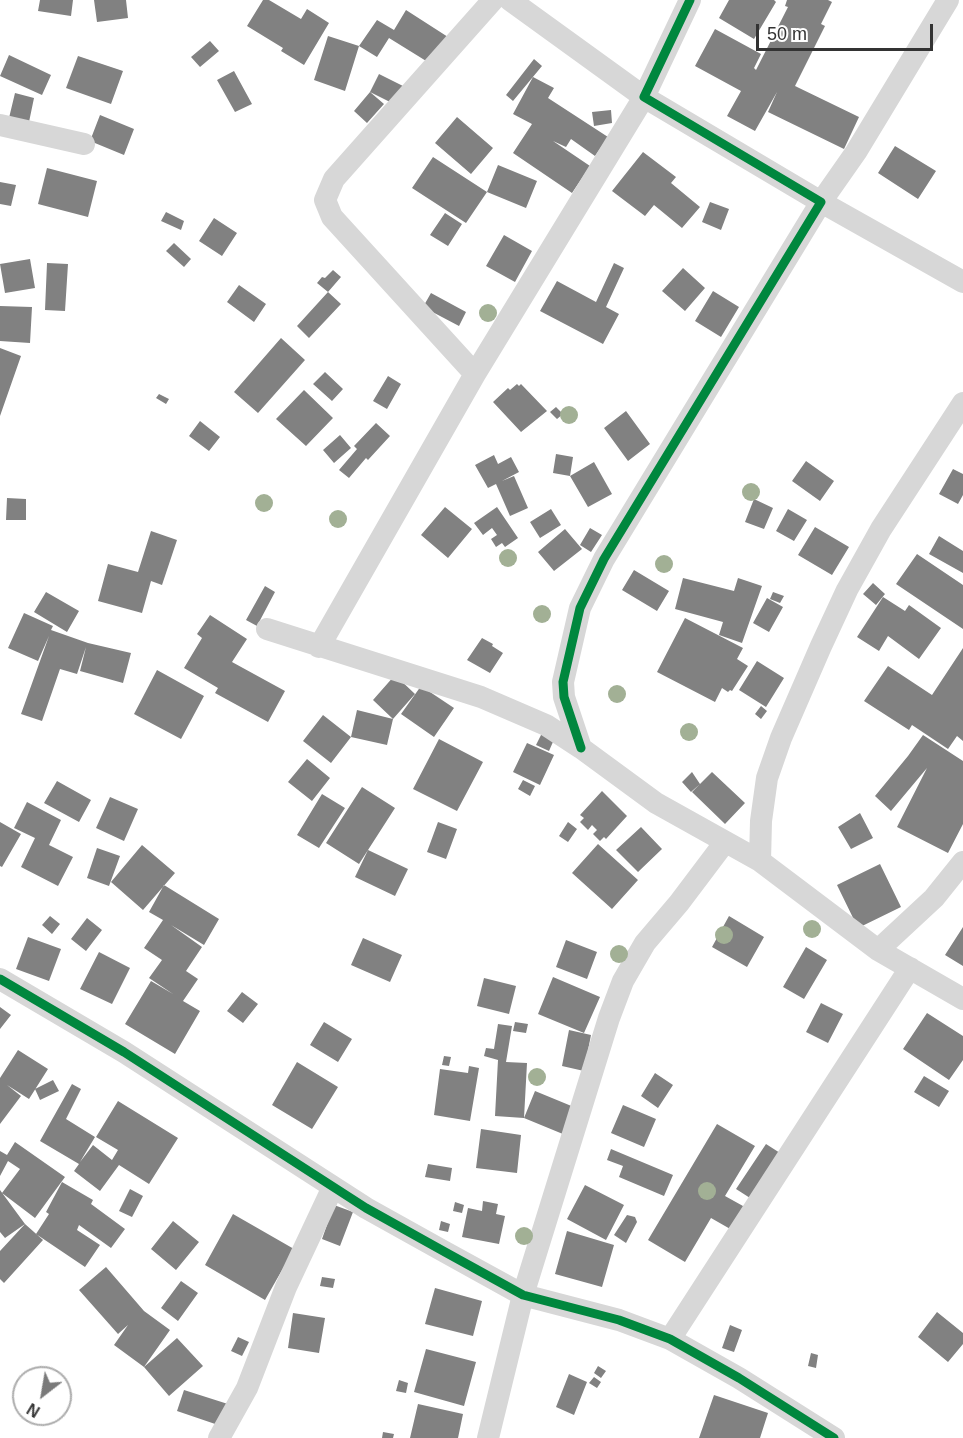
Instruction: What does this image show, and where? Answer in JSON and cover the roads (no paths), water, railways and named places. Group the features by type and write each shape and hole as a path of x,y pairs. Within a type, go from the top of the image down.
{"street":[{"path":"475,374 332,218 325,200 334,179 493,0"},
{"path":"510,0 644,97 821,202 963,282"},
{"path":"319,647 475,374 644,97 690,0"},
{"path":"581,748 564,697 562,682 580,608 604,559 821,202 856,152 948,0"},
{"path":"0,125 84,144"},
{"path":"760,861 761,821 766,778 821,646 847,590 881,529 963,403"},
{"path":"267,629 492,701 546,725 657,803 760,861 878,950 963,999"},
{"path":"488,1438 523,1295 609,1017 623,981 645,943 679,903 725,842"},
{"path":"878,950 934,898 963,862"},
{"path":"670,1339 910,968"},
{"path":"0,979 124,1052 366,1208 523,1295 619,1320 670,1339 739,1378 834,1438"},
{"path":"219,1438 247,1388 286,1287 333,1187"}]}
